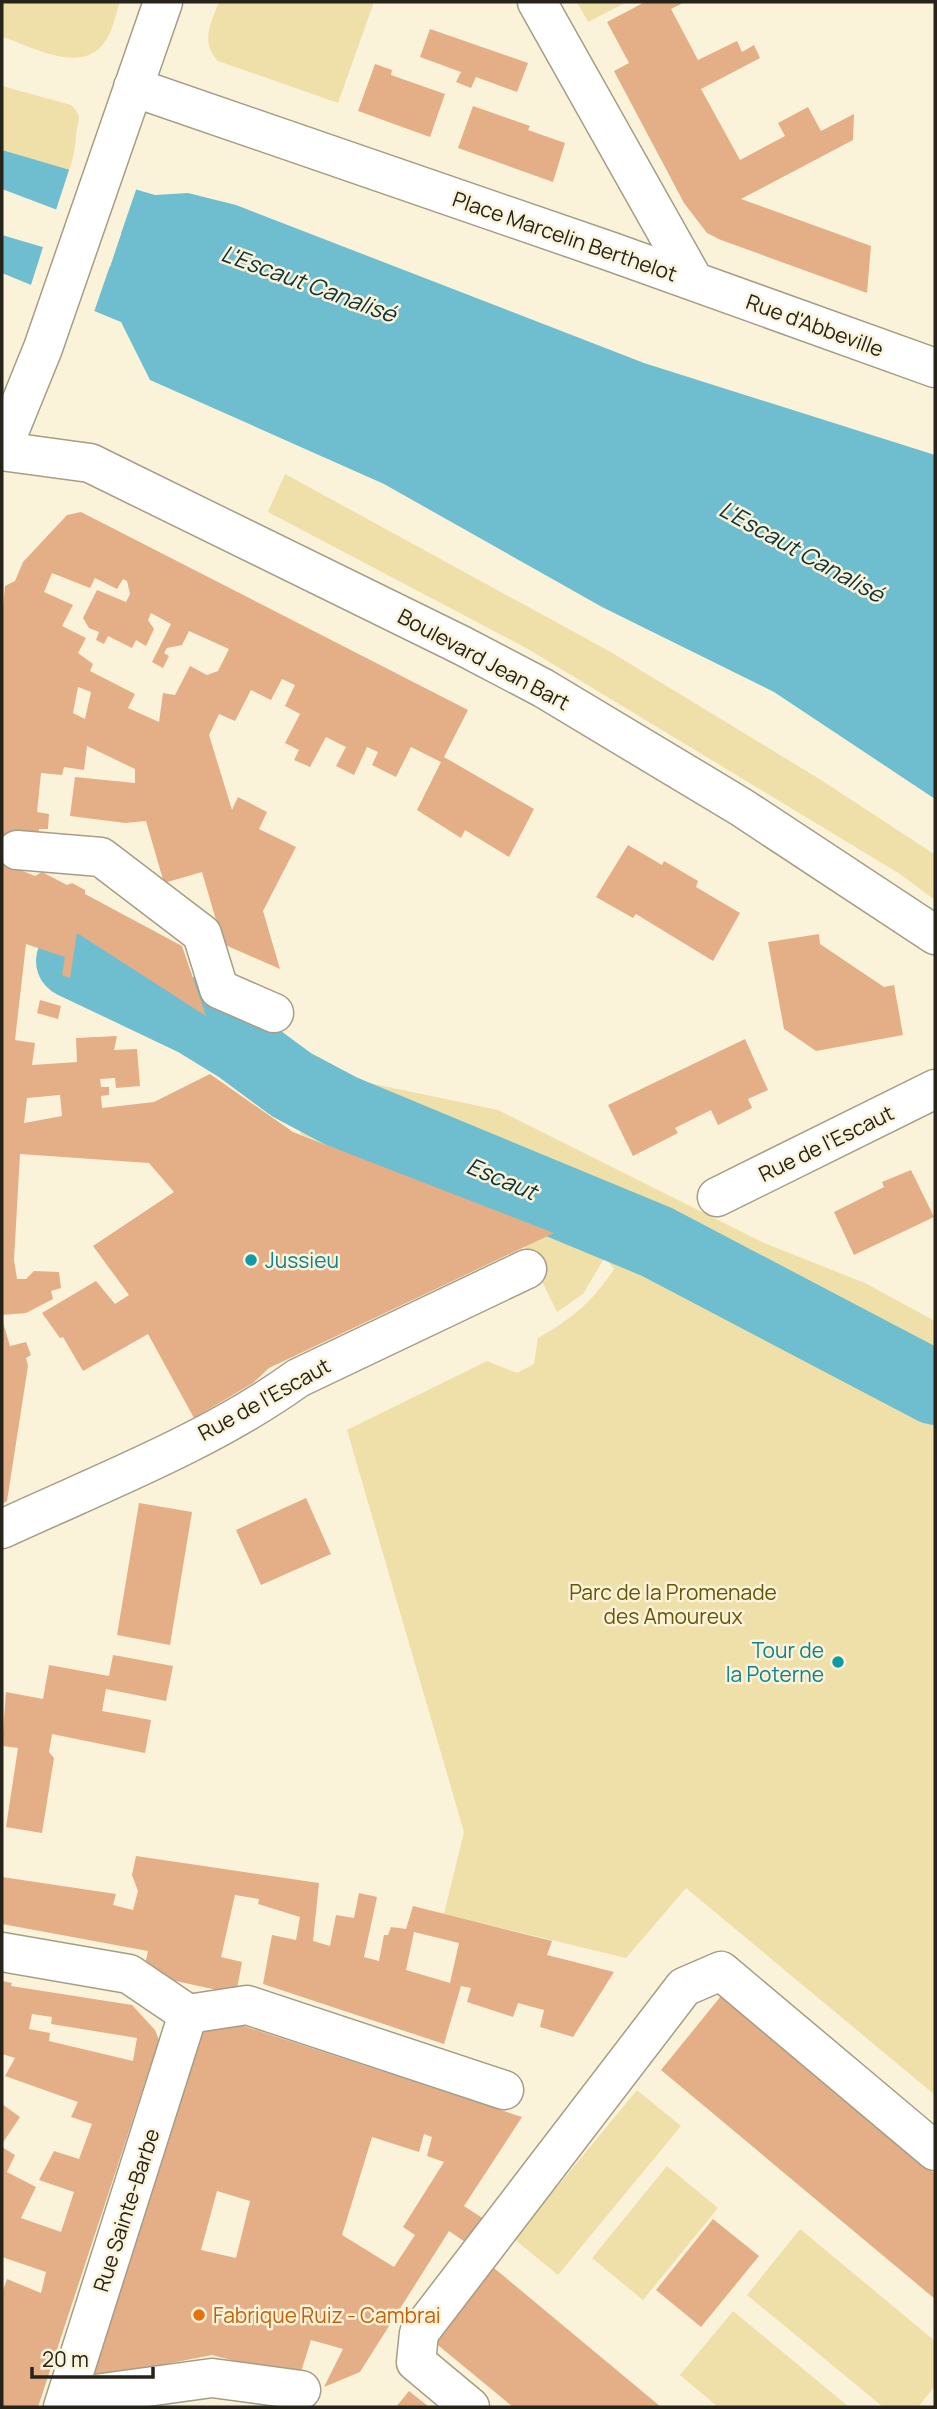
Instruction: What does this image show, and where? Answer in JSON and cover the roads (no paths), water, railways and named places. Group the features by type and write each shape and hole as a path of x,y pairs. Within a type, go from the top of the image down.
{"street":[{"path":"2,450 35,370 163,2"},
{"name":"Place Marcelin Berthelot","path":"537,2 694,281"},
{"name":"Place Marcelin Berthelot","path":"133,87 694,281"},
{"name":"Rue d'Abbeville","path":"694,281 935,368"},
{"name":"Boulevard Jean Bart","path":"2,450 90,463 544,688 801,844 935,935"},
{"path":"17,850 101,857 202,934 219,989 274,1013"},
{"name":"Rue de l'Escaut","path":"717,1197 935,1089"},
{"name":"Rue de l'Escaut","path":"2,1529 172,1449 269,1399 298,1378 527,1269"},
{"path":"2,1952 129,1974 188,2014 247,2005 504,2090"},
{"path":"470,2407 416,2362 419,2333 684,1987 721,1972 935,2151"},
{"name":"Rue Sainte-Barbe","path":"65,2403 188,2014"},
{"path":"65,2403 212,2378 301,2390"}],"water":[{"name":"L'Escaut Canalisé","path":"2,150 155,195 188,193 236,205 644,363 935,455 935,799 774,692 602,607 384,484 150,380 121,322 2,273 2,235 110,267 121,234 2,189"}],"waterway":[{"name":"Escaut","path":"73,961 195,1019 239,1046 292,1085 341,1111 657,1242 935,1388"}],"place":[{"name":"Jussieu","path":"251,1260"},
{"name":"Tour de la Poterne","path":"838,1662"},
{"name":"Fabrique Ruiz - Cambrai","path":"199,2315"}],"park label":[{"name":"Parc de la Promenade des Amoureux","path":"673,1604"}]}
